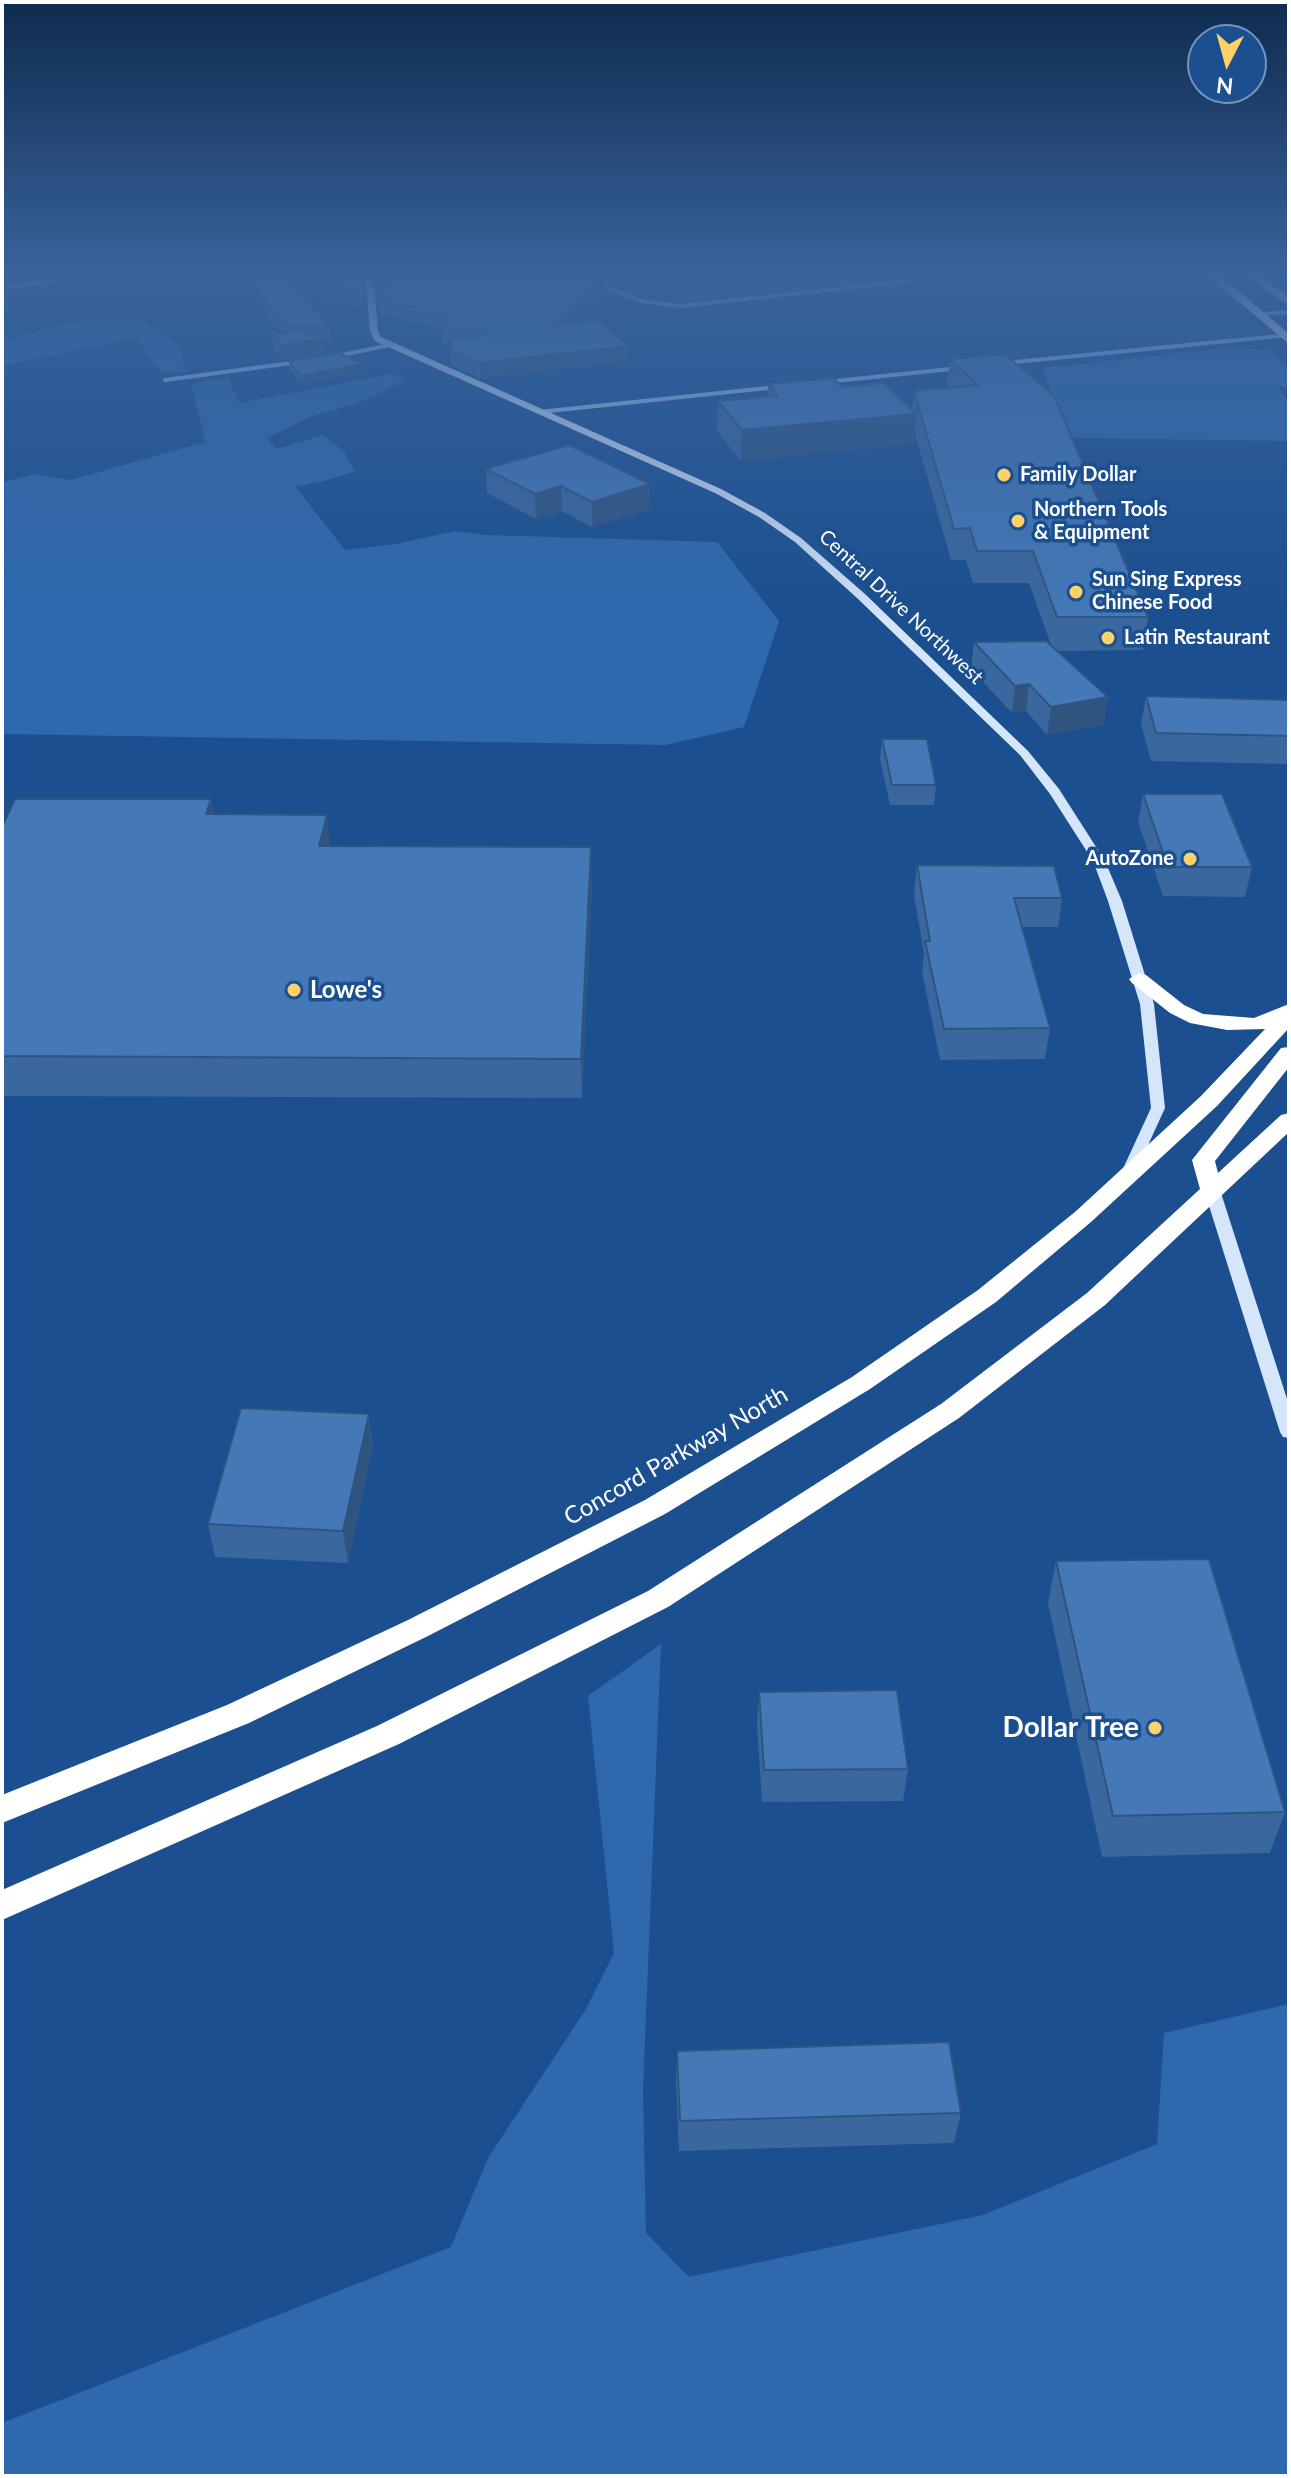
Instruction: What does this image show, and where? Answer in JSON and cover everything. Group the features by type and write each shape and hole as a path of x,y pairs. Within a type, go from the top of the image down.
{"highway":[{"path":"1139,979 1177,1009 1197,1019 1227,1024 1258,1024 1289,1012"},
{"name":"Concord Parkway North","path":"2,1809 238,1714 418,1628 655,1507 861,1383 975,1305 1127,1178 1209,1101 1289,1012"},
{"path":"1213,1193 1203,1160 1289,1053"},
{"path":"2,1905 388,1735 658,1599 950,1411 1096,1299 1289,1120"}],"street":[{"name":"Central Drive Northwest","path":"491,391 718,491 762,515 798,540 861,596 1024,753 1055,792 1099,861 1115,901 1147,1004 1158,1108 1127,1178"},
{"path":"539,412 742,391"},
{"path":"1213,1193 1289,1432"}],"shaded area":[{"path":"193,391 234,391 239,403 304,391 384,391 355,404 312,416 267,438 276,449 323,435 344,452 355,471 321,482 295,486 345,550 396,544 456,531 486,535 717,542 779,621 744,727 666,745 2,734 2,483 34,474 71,480 205,442"},
{"path":"1050,391 1281,391 1289,403 1289,441 1067,438"},
{"path":"661,1644 643,2090 646,2233 689,2277 983,2215 1157,2144 1164,2033 1289,2004 1289,2476 2,2476 2,2423 451,2247 488,2158 586,2009 614,1953 588,1696"}],"building":[{"path":"774,391 892,391 916,414 742,430 718,401 778,396"},
{"path":"914,391 1048,391 1054,396 1148,617 1057,617 1033,551 977,551 970,528 954,529"},
{"path":"569,445 650,484 592,502 561,486 535,494 486,469"},
{"path":"1046,641 1108,697 1051,707 1029,684 1015,686 974,642"},
{"path":"1146,696 1289,700 1289,736 1156,733"},
{"path":"882,739 927,739 936,785 892,785"},
{"path":"1143,794 1222,794 1252,867 1168,867"},
{"name":"Lowe's","path":"15,799 211,799 206,814 327,815 319,846 591,847 581,1059 2,1056 2,827"},
{"path":"917,865 1054,866 1062,898 1014,898 1050,1028 944,1029 925,941 930,941"},
{"path":"241,1408 369,1414 343,1531 208,1524"},
{"name":"Dollar Tree","path":"1209,1559 1285,1812 1113,1816 1056,1561"},
{"path":"897,1690 908,1769 764,1770 759,1692"},
{"path":"949,2042 961,2113 680,2121 677,2051"}],"place":[{"name":"Family Dollar","path":"1004,475"},
{"name":"Northern Tools & Equipment","path":"1018,521"},
{"name":"Sun Sing Express Chinese Food","path":"1076,592"},
{"name":"Latin Restaurant","path":"1108,638"},
{"name":"AutoZone","path":"1190,859"},
{"name":"Lowe's","path":"294,990"},
{"name":"Dollar Tree","path":"1155,1728"}]}
